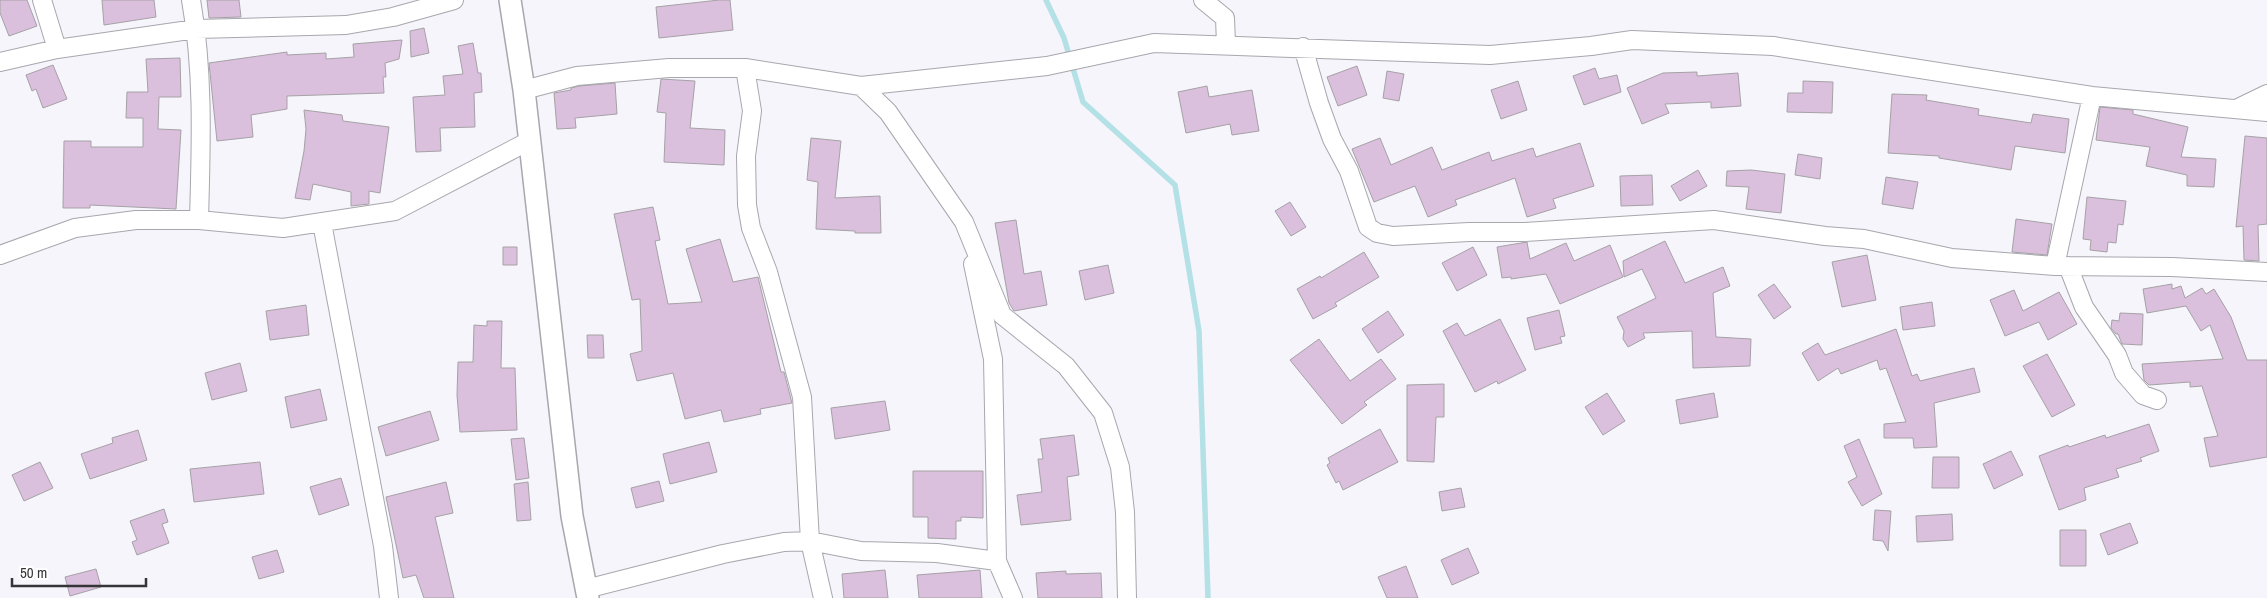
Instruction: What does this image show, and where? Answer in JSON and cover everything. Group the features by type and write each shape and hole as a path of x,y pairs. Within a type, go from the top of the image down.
{"main road":[{"path":"510,0 524,90 572,516 587,594"}],"street":[{"path":"42,0 57,49"},
{"path":"191,0 196,29 202,117 199,220"},
{"path":"0,62 57,49 196,29 346,25 393,17 454,0"},
{"path":"1203,0 1225,18 1226,44"},
{"path":"524,90 577,76 669,68 745,68 861,86 1047,66 1154,42 1490,55 1591,46 1632,40 1773,46 2092,96 2267,112"},
{"path":"1303,47 1319,103 1332,139 1349,171 1368,227 1377,233 1393,236 1468,232 1525,232 1650,222 1714,220 1825,236 1864,239 1952,258 2061,266 2172,267 2267,272"},
{"path":"745,68 752,111 746,156 747,205 752,228 768,272 802,397 810,541 822,598"},
{"path":"861,86 888,112 938,188 964,222 1002,315 1066,366 1103,413 1120,467 1124,512 1127,598"},
{"path":"2235,109 2267,94"},
{"path":"2092,96 2061,266 2084,307 2117,355 2124,372 2144,395 2157,400"},
{"path":"0,255 75,228 136,220 199,220 283,228 395,211 529,141"},
{"path":"964,222 993,359 997,561 1013,598"},
{"path":"322,223 383,546 389,598"},
{"path":"587,594 723,554 784,542 810,541 861,551 937,553 997,561"}],"building":[{"path":"0,0 27,0 37,26 9,36 0,13"},
{"path":"102,0 154,0 156,17 104,25"},
{"path":"207,0 239,0 241,17 209,18"},
{"path":"730,0 733,30 659,38 656,7"},
{"path":"424,28 429,53 411,57 410,31"},
{"path":"402,40 399,59 385,63 386,77 383,77 384,93 287,96 287,109 251,115 253,137 217,141 209,63 287,52 287,55 326,53 326,59 354,57 353,44"},
{"path":"473,43 478,73 481,73 482,92 474,93 475,127 440,128 441,151 416,152 413,97 445,95 443,76 463,74 458,46"},
{"path":"180,58 181,97 159,97 158,129 181,130 176,209 90,205 90,208 63,208 64,141 91,141 91,147 143,147 143,118 126,118 127,92 148,92 146,59"},
{"path":"53,65 67,99 43,108 36,89 32,91 26,75"},
{"path":"1357,66 1367,95 1338,106 1327,77"},
{"path":"1595,68 1599,79 1617,75 1621,92 1584,105 1573,76"},
{"path":"1387,71 1404,74 1399,101 1383,98"},
{"path":"1697,72 1697,76 1738,73 1741,106 1711,108 1711,102 1665,104 1669,113 1642,124 1627,88 1663,73"},
{"path":"661,79 695,81 690,128 725,130 724,165 664,162 666,113 657,112"},
{"path":"1518,81 1527,110 1501,119 1491,90"},
{"path":"1803,81 1833,82 1832,113 1787,112 1788,93 1803,93"},
{"path":"615,83 617,114 575,118 576,128 557,129 554,93 571,90 571,88 579,86"},
{"path":"1207,86 1209,97 1252,90 1259,131 1232,135 1230,124 1186,133 1178,92"},
{"path":"1892,94 1927,95 1926,100 1979,109 1978,115 2031,123 2033,114 2069,119 2065,153 2015,146 2011,170 1939,158 1939,156 1888,153"},
{"path":"2100,107 2133,110 2133,114 2188,127 2181,157 2216,159 2214,187 2187,186 2187,175 2146,166 2150,147 2096,140"},
{"path":"304,110 342,115 343,121 389,127 380,193 369,191 369,204 351,206 351,192 313,184 310,200 295,198 304,151 306,129"},
{"path":"2245,136 2267,138 2267,224 2258,225 2259,261 2244,260 2243,226 2236,227"},
{"path":"811,138 841,141 835,198 880,196 881,233 855,233 855,231 816,229 818,182 807,180"},
{"path":"1380,138 1391,165 1432,147 1442,170 1489,152 1492,161 1533,148 1536,157 1580,143 1594,186 1553,199 1556,208 1527,217 1515,178 1455,200 1457,205 1428,217 1415,186 1374,202 1352,149"},
{"path":"1798,154 1822,158 1820,179 1795,175"},
{"path":"1698,170 1707,186 1680,201 1671,186"},
{"path":"1751,170 1785,174 1781,213 1746,209 1749,187 1726,186 1727,171"},
{"path":"1652,175 1653,205 1621,206 1620,176"},
{"path":"1886,177 1918,182 1913,209 1882,204"},
{"path":"2087,197 2126,201 2123,225 2118,224 2116,243 2108,242 2107,252 2090,250 2091,240 2083,239"},
{"path":"1290,202 1306,227 1291,236 1275,211"},
{"path":"653,207 660,240 655,241 668,304 702,302 686,249 720,239 733,282 758,277 781,372 784,372 792,403 760,409 761,414 724,422 721,410 685,419 673,373 637,381 630,354 642,351 640,299 632,300 614,214"},
{"path":"2016,219 2052,224 2047,255 2012,252"},
{"path":"1016,220 1024,274 1041,271 1047,305 1014,311 1009,303 995,223"},
{"path":"1665,241 1685,283 1723,267 1730,286 1713,293 1716,337 1751,339 1750,366 1693,368 1692,331 1643,333 1645,338 1628,347 1623,339 1624,331 1617,317 1656,298 1642,269 1624,277 1623,261"},
{"path":"1527,242 1530,259 1566,243 1574,261 1610,245 1623,277 1560,304 1546,274 1511,279 1511,277 1502,278 1497,247"},
{"path":"503,247 517,247 517,265 503,265"},
{"path":"1473,247 1487,275 1457,291 1442,263"},
{"path":"1364,252 1379,277 1335,303 1337,306 1313,319 1297,289 1320,276 1321,278"},
{"path":"1867,255 1876,300 1842,307 1832,262"},
{"path":"1108,265 1114,293 1085,300 1079,271"},
{"path":"1774,284 1791,307 1774,319 1758,295"},
{"path":"2172,284 2172,289 2181,286 2185,298 2202,288 2206,294 2214,289 2231,317 2247,360 2267,360 2267,457 2210,467 2204,438 2218,436 2202,386 2190,387 2190,382 2149,385 2144,380 2142,364 2223,359 2210,325 2201,331 2186,306 2147,313 2143,289"},
{"path":"2014,290 2023,311 2059,292 2077,324 2048,340 2039,322 2005,336 1990,300"},
{"path":"1932,302 1935,326 1903,330 1900,307"},
{"path":"306,305 309,335 270,340 266,311"},
{"path":"1559,310 1565,336 1560,337 1562,343 1535,350 1527,318"},
{"path":"1388,311 1404,335 1378,353 1362,329"},
{"path":"2120,313 2143,314 2142,345 2122,344 2118,334 2111,328 2112,320 2119,321"},
{"path":"1500,319 1526,370 1498,384 1497,381 1475,392 1443,331 1457,323 1465,336"},
{"path":"487,321 502,321 501,368 515,368 517,430 460,432 457,395 458,362 473,362 474,325 487,326"},
{"path":"1896,329 1912,376 1917,374 1920,381 1974,368 1980,392 1934,403 1937,447 1914,448 1913,438 1884,438 1884,424 1906,422 1886,368 1880,370 1877,360 1841,374 1838,368 1818,381 1802,353 1818,343 1825,355"},
{"path":"587,335 603,335 604,358 588,358"},
{"path":"1319,339 1350,381 1381,359 1396,379 1364,402 1367,405 1342,424 1290,360"},
{"path":"2047,354 2075,405 2052,417 2023,366"},
{"path":"240,363 247,391 212,400 205,373"},
{"path":"1444,384 1444,417 1436,417 1434,462 1407,461 1407,385"},
{"path":"320,389 327,420 291,428 285,397"},
{"path":"1607,393 1625,421 1603,435 1585,407"},
{"path":"1714,393 1718,417 1680,424 1676,400"},
{"path":"885,401 890,430 835,439 831,408"},
{"path":"430,411 439,440 386,456 378,427"},
{"path":"2149,424 2159,451 2140,458 2142,461 2116,469 2119,477 2084,488 2086,500 2059,510 2039,456 2068,445 2069,447 2105,435 2106,438"},
{"path":"1380,429 1398,462 1343,490 1339,481 1336,483 1327,465 1330,463 1328,458"},
{"path":"138,430 147,460 90,479 81,454 113,443 112,438"},
{"path":"1074,435 1079,475 1067,477 1071,520 1021,525 1017,495 1042,492 1038,459 1043,459 1040,439"},
{"path":"524,438 529,478 516,480 511,439"},
{"path":"1859,439 1882,494 1862,506 1848,482 1857,477 1844,446"},
{"path":"709,442 717,472 670,484 663,454"},
{"path":"2011,451 2023,475 1994,489 1983,464"},
{"path":"1933,457 1959,457 1959,488 1932,488"},
{"path":"40,462 53,488 24,501 12,475"},
{"path":"260,462 264,494 194,502 190,469"},
{"path":"913,471 983,471 983,518 961,517 961,521 956,521 956,539 928,538 928,517 913,517"},
{"path":"341,478 349,505 319,515 310,487"},
{"path":"659,481 664,501 636,508 631,488"},
{"path":"446,482 453,513 435,517 454,598 424,598 416,575 403,578 386,497"},
{"path":"528,482 531,520 517,521 514,484"},
{"path":"1461,488 1465,507 1442,511 1439,492"},
{"path":"164,509 168,522 162,524 169,543 137,555 132,542 137,540 130,521"},
{"path":"1875,510 1891,511 1888,551 1883,541 1873,540"},
{"path":"1952,514 1953,540 1917,542 1916,516"},
{"path":"2130,523 2138,543 2108,555 2100,534"},
{"path":"2060,530 2086,530 2086,566 2060,566"},
{"path":"1468,548 1479,573 1452,585 1441,560"},
{"path":"277,550 284,572 259,579 252,557"},
{"path":"1406,566 1418,598 1387,598 1378,577"},
{"path":"96,569 101,587 70,596 65,577"},
{"path":"885,570 888,598 844,598 842,574"},
{"path":"980,570 982,598 919,598 917,575"},
{"path":"1066,571 1066,574 1101,573 1102,598 1038,598 1036,573"}],"waterway":[{"path":"1046,0 1064,38 1083,102 1175,185 1199,331 1208,598"}]}
